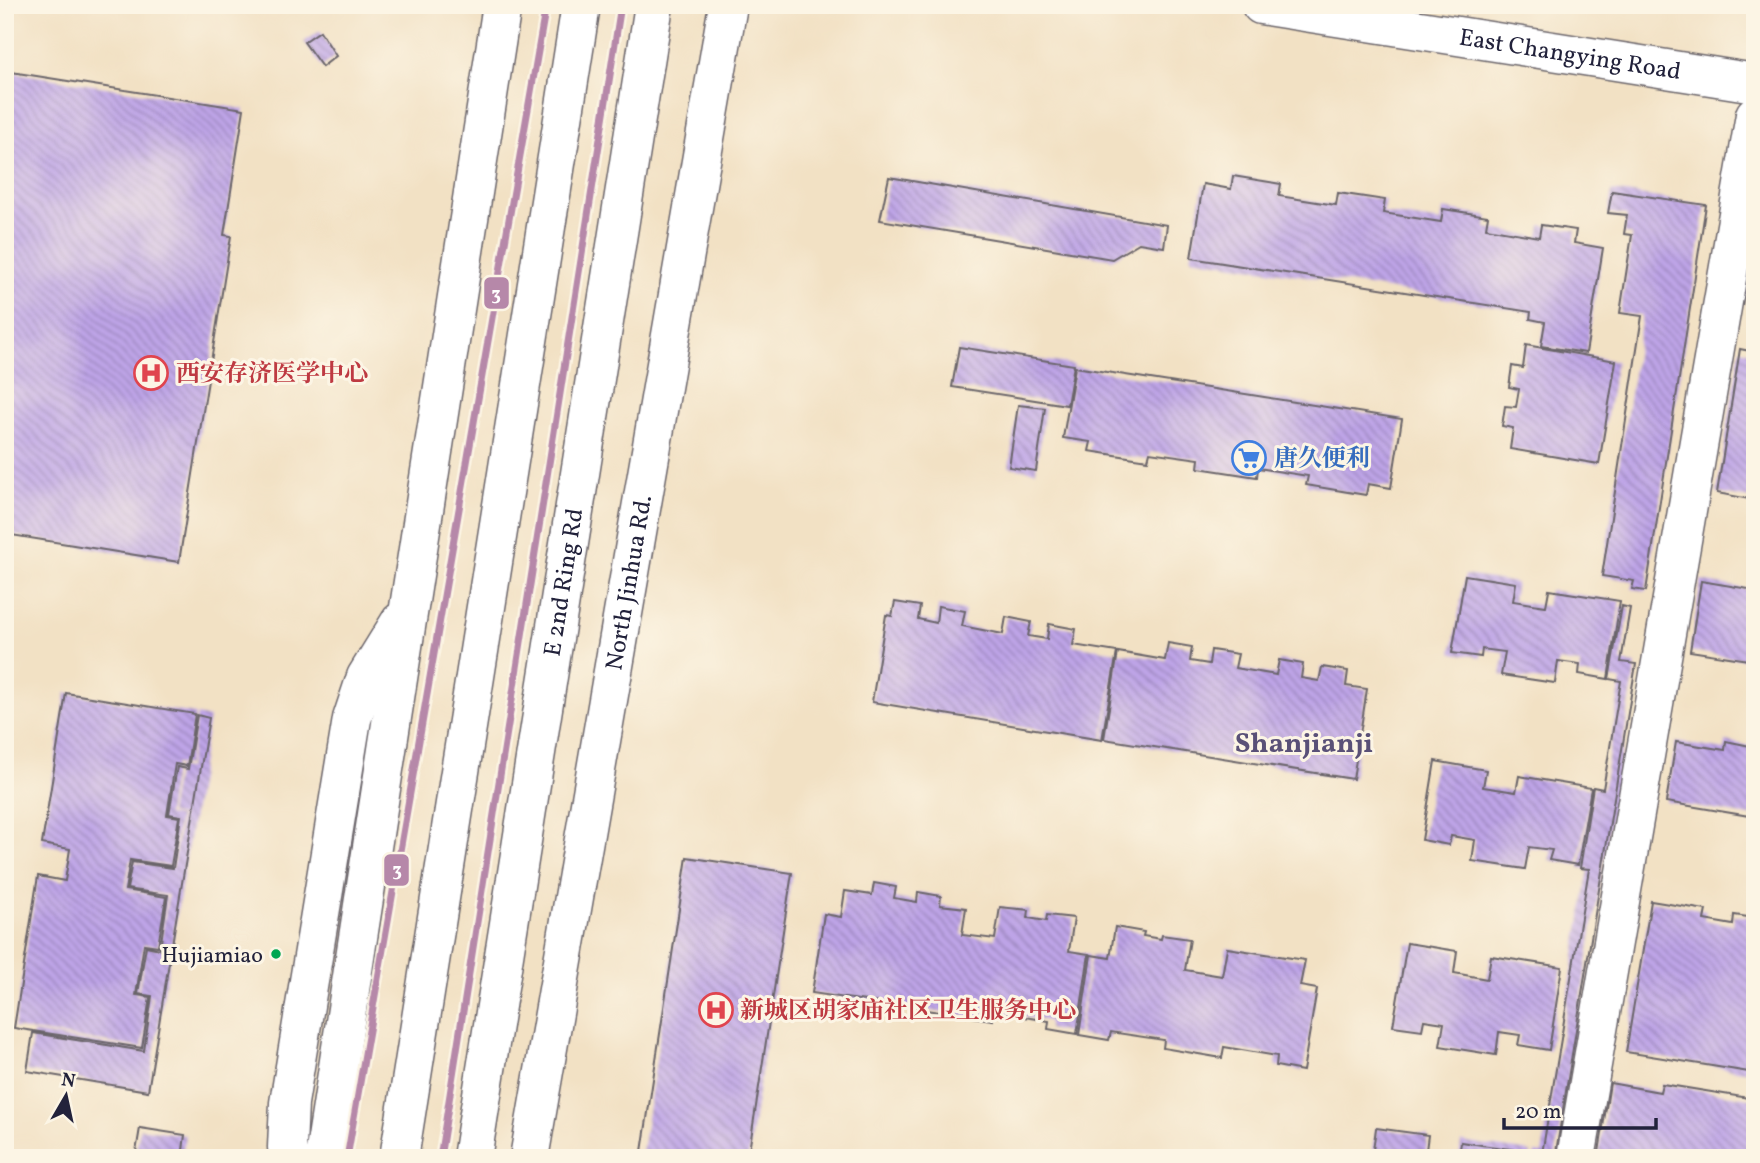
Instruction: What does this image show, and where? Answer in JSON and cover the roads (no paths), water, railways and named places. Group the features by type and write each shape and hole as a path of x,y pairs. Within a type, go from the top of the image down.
{"main road":[{"path":"324,1158 502,5"},
{"path":"399,1158 581,5"},
{"name":"E 2nd Ring Rd","path":"472,1158 653,5"},
{"name":"North Jinhua Rd.","path":"529,1158 728,5"},
{"name":"East Changying Road","path":"1261,5 1755,83"},
{"path":"1576,1158 1755,115"},
{"path":"289,1158 289,1102 352,719 366,677 400,623 416,569"}],"place":[{"name":"西安存济医学中心","path":"151,373"},
{"name":"唐久便利","path":"1249,458"},
{"name":"Hujiamiao","path":"276,954"},
{"name":"新城区胡家庙社区卫生服务中心","path":"716,1010"}],"district":[{"name":"Shanjianji","path":"1304,742"}]}
